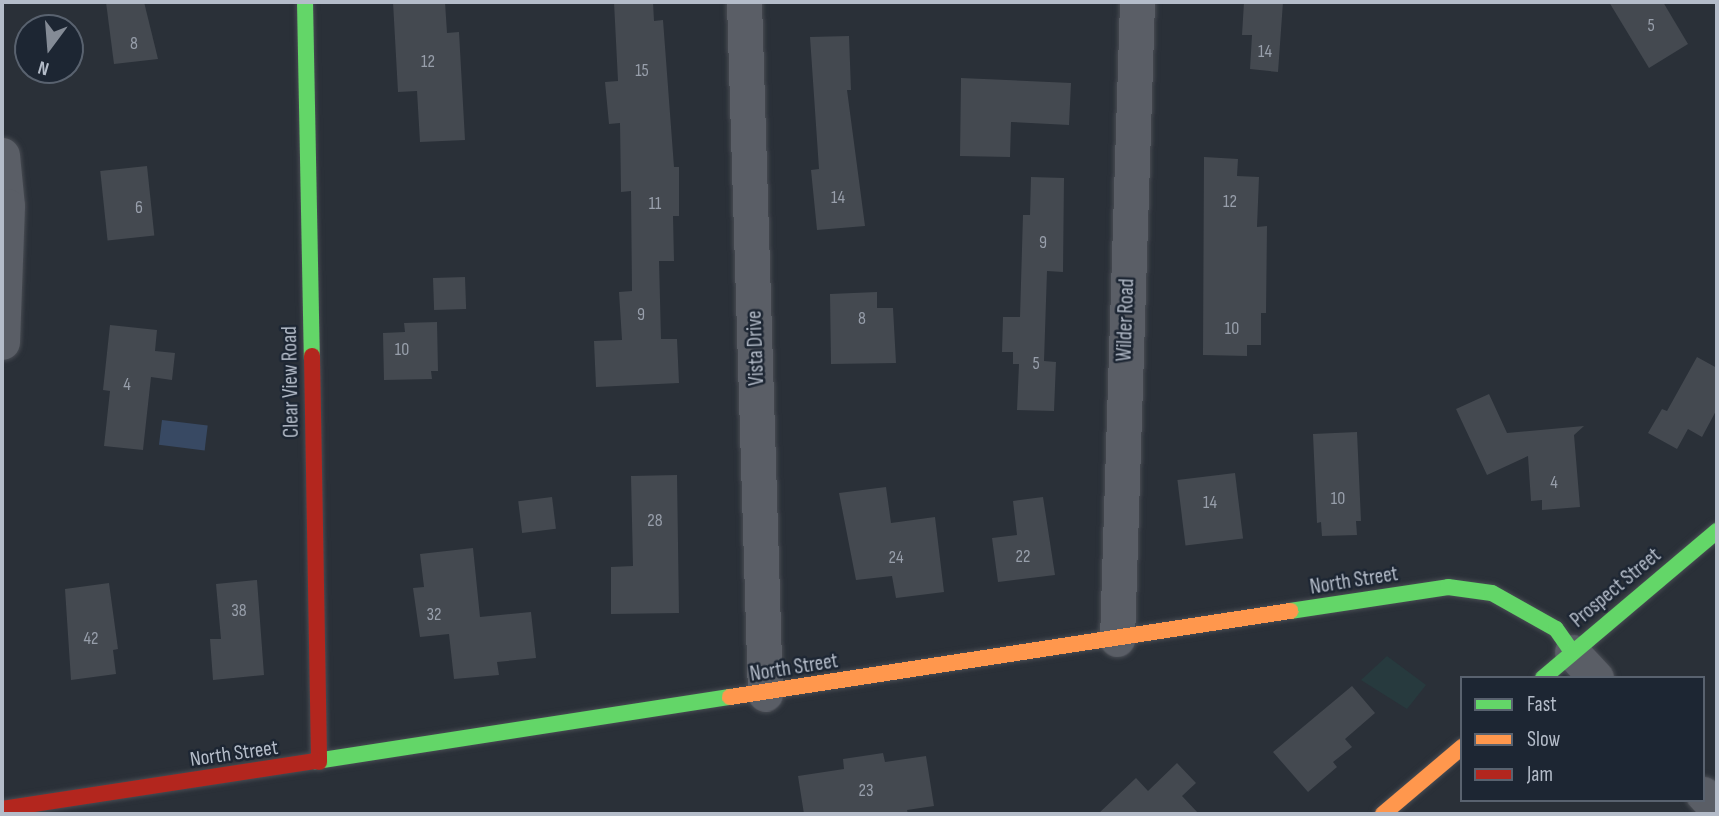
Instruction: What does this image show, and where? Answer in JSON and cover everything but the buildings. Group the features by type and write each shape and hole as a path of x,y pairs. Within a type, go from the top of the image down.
{"street":[{"name":"Clear View Road","path":"305,2 319,762"},
{"name":"Vista Drive","path":"744,2 765,694"},
{"name":"Wilder Road","path":"1117,639 1138,2"},
{"path":"2,155 7,206 2,342"},
{"name":"Prospect Street","path":"1545,676 1717,531"},
{"name":"North Street","path":"2,808 765,694 1448,587 1492,593 1556,629 1572,652"},
{"path":"1572,652 1594,676"},
{"path":"1384,814 1460,749"},
{"path":"1705,796 1717,809"}],"green space":[{"path":"1387,656 1426,685 1407,709 1361,680"}],"water":[{"path":"162,420 208,426 205,450 159,445"}],"traffic: fast":[{"path":"305,2 312,356"},
{"path":"1545,676 1717,531"},
{"path":"1290,611 1448,587 1492,593 1556,629 1572,652"},
{"path":"316,761 730,697"}],"traffic: slow":[{"path":"730,697 1290,611"},
{"path":"1383,814 1460,749"}],"traffic: jam":[{"path":"312,356 319,762"},
{"path":"2,809 316,761"}]}
